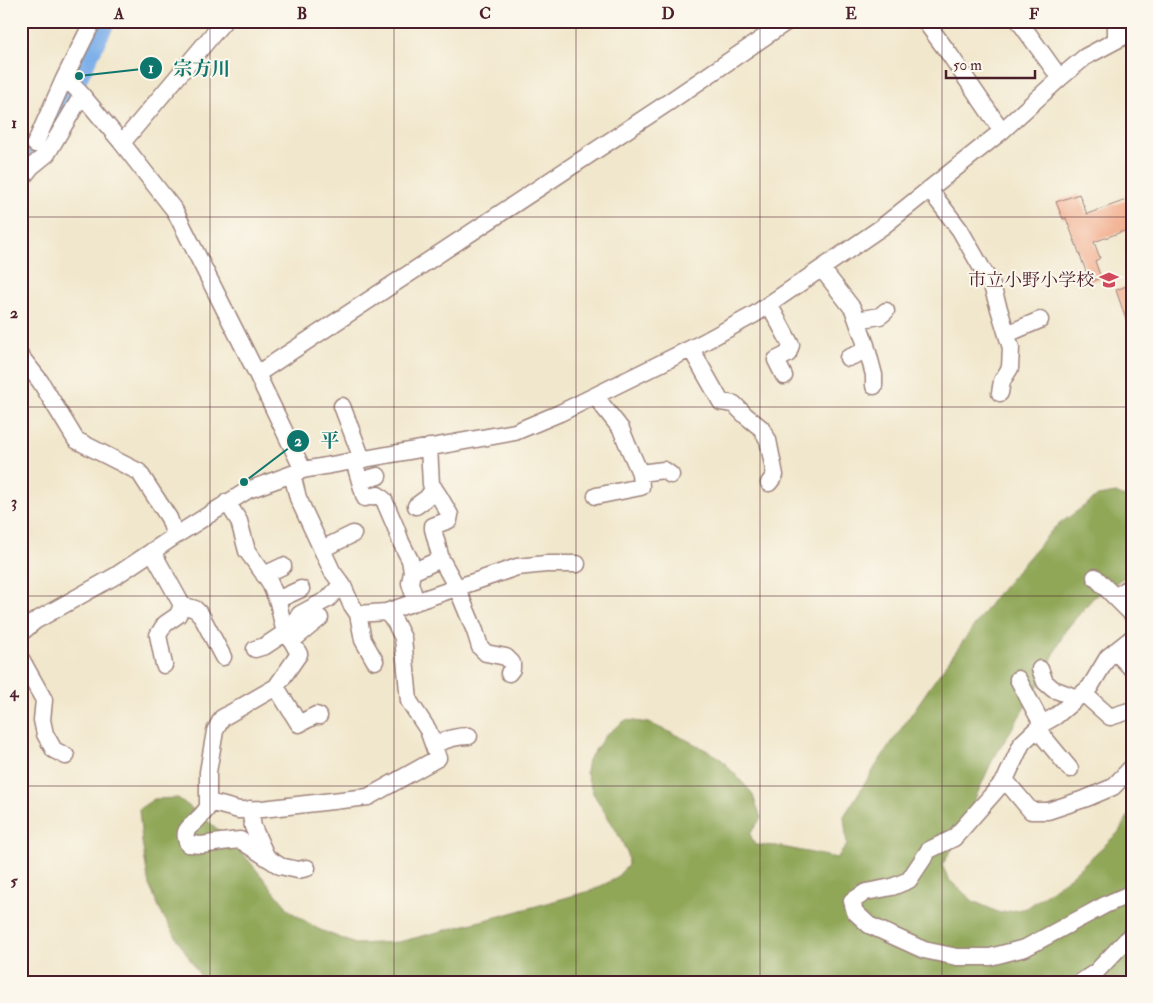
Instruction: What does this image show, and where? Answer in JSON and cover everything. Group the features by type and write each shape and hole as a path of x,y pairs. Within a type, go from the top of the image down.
{"street":[{"path":"21,180 31,167 47,154 74,87 93,21"},
{"path":"122,143 224,21"},
{"path":"257,374 666,104 788,21"},
{"path":"925,21 950,54 1002,131"},
{"path":"1019,21 1060,78"},
{"path":"21,633 35,620 117,575 248,490 298,472 516,432 560,414 691,349 755,314 882,228 1002,131 1116,27 1132,32"},
{"path":"74,87 122,143 175,211 257,374 298,472 298,498 332,571 342,584 358,614 363,640 375,661"},
{"path":"35,144 74,87"},
{"path":"929,189 960,230 992,286 1011,348 1010,368 1002,382 1000,394"},
{"path":"822,269 852,309 857,320 874,375 874,386"},
{"path":"769,304 791,345 788,354 776,360 784,376"},
{"path":"857,320 880,316 886,311"},
{"path":"1007,334 1040,320"},
{"path":"848,358 860,352 866,345"},
{"path":"691,349 721,402 734,404 761,428 768,440 775,475 770,483"},
{"path":"21,357 40,381 76,440 139,472 169,518 175,536"},
{"path":"595,396 621,429 640,473 641,488 596,496"},
{"path":"342,406 358,460 360,481 365,498 378,495 384,500 410,560 412,572 410,583 416,602"},
{"path":"429,447 431,484 450,515 448,520 433,526 441,559 456,588 480,647 486,653 506,656 512,663 512,669 509,674"},
{"path":"640,473 664,470 671,475"},
{"path":"360,481 378,476"},
{"path":"416,506 427,498 434,488"},
{"path":"228,502 239,521 247,552 269,581 277,600 282,625 292,636 299,654 276,687 222,718 215,731 208,772 208,808 187,829 185,837 188,844 202,845 240,840 280,866 298,870 307,868"},
{"path":"322,549 353,534"},
{"path":"152,551 182,605 195,609 200,615 223,657"},
{"path":"412,572 441,559"},
{"path":"358,614 386,612 517,568 546,564 577,564"},
{"path":"264,575 284,566"},
{"path":"1095,577 1132,614"},
{"path":"292,636 296,620 300,614 328,599 342,584"},
{"path":"1115,597 1132,586"},
{"path":"277,600 301,588"},
{"path":"164,666 158,636 165,624 178,615 182,605"},
{"path":"209,802 239,810 368,796 438,758 428,730 409,701 403,638 395,622 386,612"},
{"path":"256,649 292,636 320,618"},
{"path":"1132,638 1108,657 1090,687 1056,716 1040,726 1022,743 1005,780 954,838 929,850 909,880 892,887 866,892 852,902 855,912 869,926 924,950 957,956 990,957 1025,948 1105,905 1132,893"},
{"path":"1115,651 1132,669"},
{"path":"21,659 44,700 42,720 45,734 54,750 66,756"},
{"path":"1040,668 1045,682 1053,688 1080,696 1110,718 1129,711"},
{"path":"1018,679 1040,726 1070,769"},
{"path":"276,687 299,724 319,716"},
{"path":"434,745 446,739 469,736"},
{"path":"1005,780 1031,812 1048,812 1113,787 1132,767"},
{"path":"250,809 253,827 267,858"},
{"path":"1081,982 1096,972 1132,934"}],"green space":[{"path":"1116,493 1132,501 1132,572 1093,598 1065,631 1042,679 991,763 954,846 942,865 949,880 973,901 1000,913 1027,908 1071,876 1118,833 1132,810 1132,982 204,982 162,914 149,885 139,809 154,799 178,798 235,844 291,912 318,929 355,944 399,942 593,890 615,879 628,865 627,852 593,793 586,772 588,760 606,735 626,720 649,723 719,757 752,793 761,818 750,834 755,845 777,846 837,858 847,845 844,816 881,758 995,597 1054,528 1098,496"}],"building":[{"path":"1079,194 1087,214 1132,198 1132,228 1094,242 1100,258 1095,261 1101,278 1090,282 1066,218 1063,219 1056,202"},
{"path":"1132,284 1132,330 1130,331 1116,290"}],"waterway":[{"path":"21,168 45,142 105,21"}],"place":[{"name":"宗方川","path":"79,76"},
{"name":"市立小野小学校","path":"1109,280"},
{"name":"平","path":"244,482"}]}
